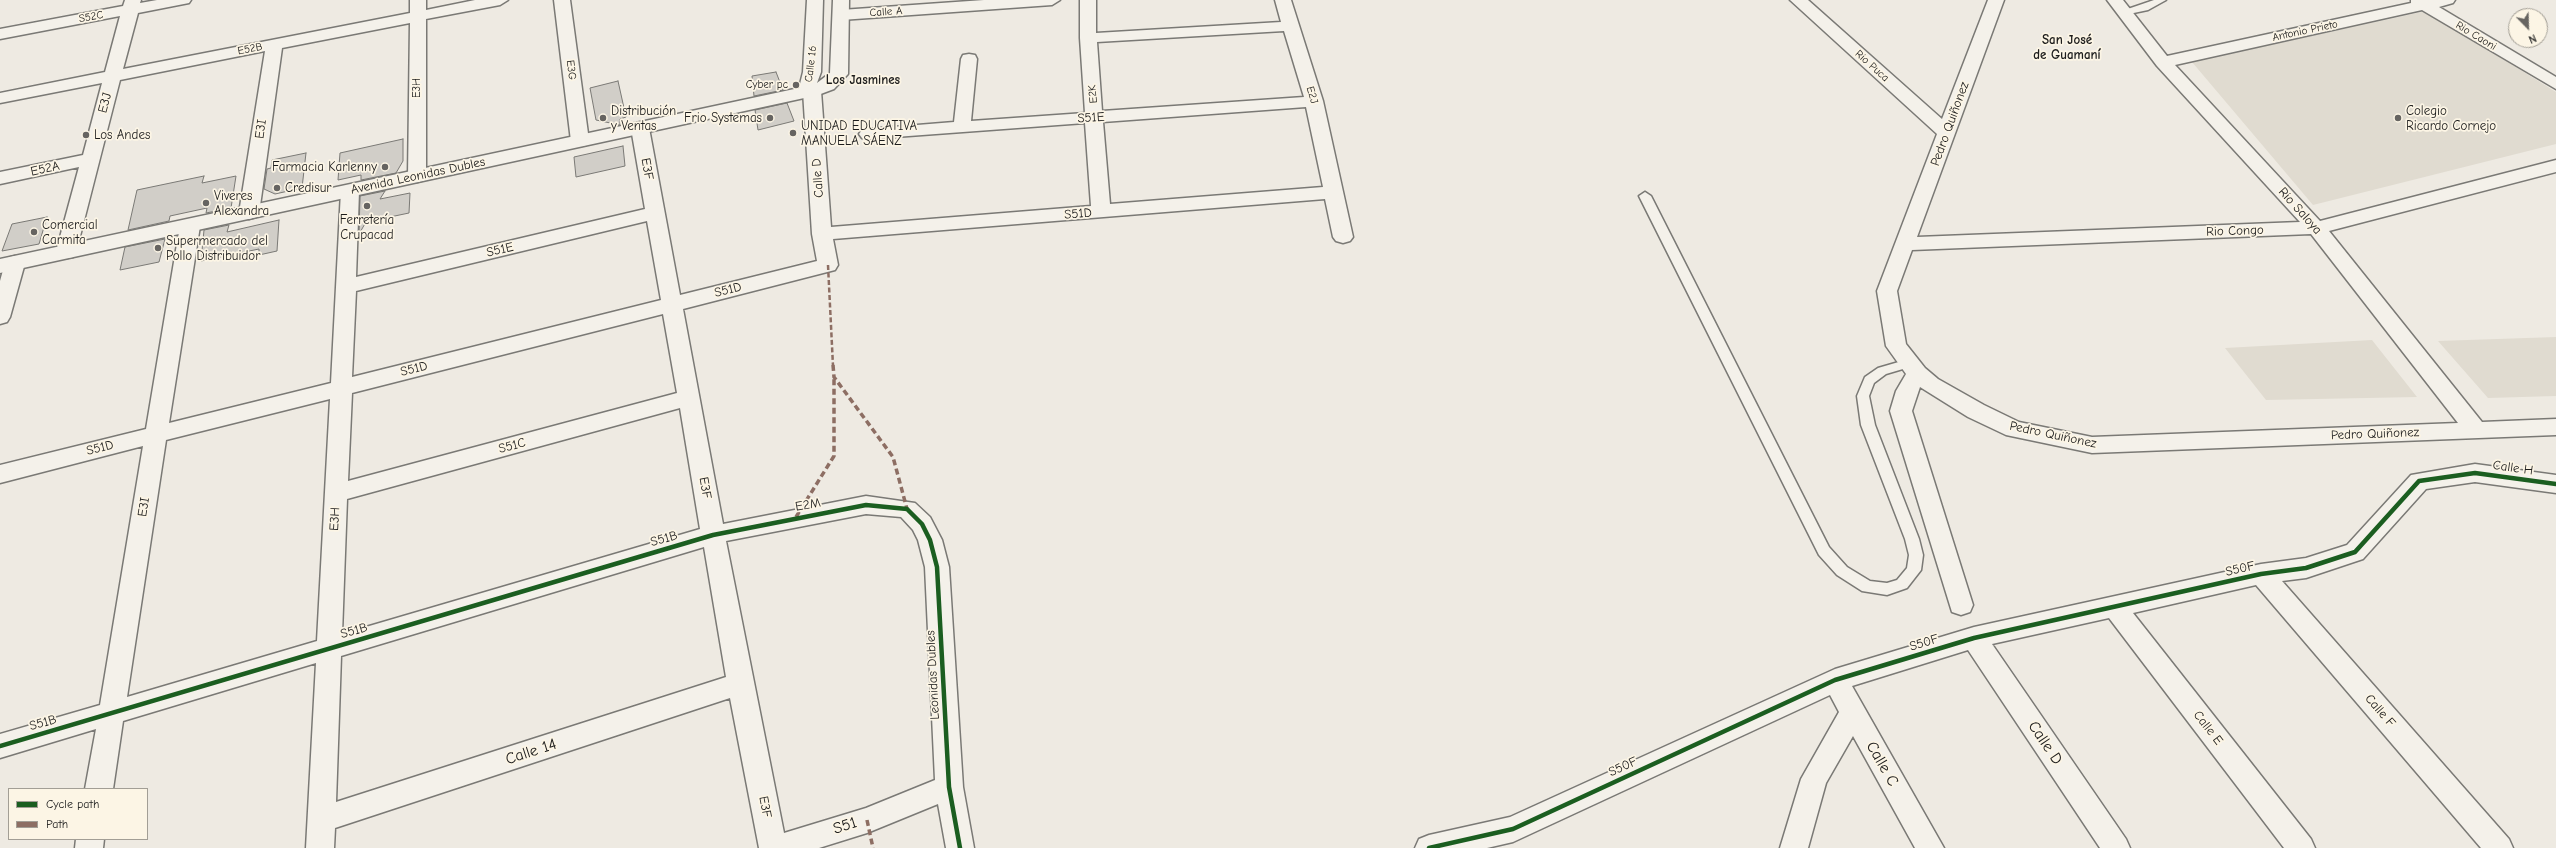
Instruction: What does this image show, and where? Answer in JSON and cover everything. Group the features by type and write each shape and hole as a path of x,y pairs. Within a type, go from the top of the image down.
{"street":[{"name":"S52C","path":"0,34 131,5 183,0"},
{"name":"E52B","path":"0,98 274,44 418,8 500,0"},
{"name":"E3G","path":"562,0 580,141"},
{"name":"Calle 16","path":"815,0 812,72 807,87 812,92 828,85 839,74 841,7"},
{"name":"Calle A","path":"841,7 1052,0"},
{"name":"E2K","path":"1088,0 1088,38 1101,212"},
{"name":"E2J","path":"1283,0 1314,101 1343,237"},
{"name":"Rio Puca","path":"1798,0 1947,133"},
{"name":"Pedro Quiñonez","path":"1996,0 1907,244 1887,291 1896,346 1913,368 1930,384 1976,412 2014,430 2092,445 2556,427"},
{"name":"Antonio Prieto","path":"2163,62 2421,2 2447,0"},
{"name":"Rio Caoni","path":"2421,2 2556,84"},
{"name":"E3J","path":"66,252 131,5"},
{"name":"Rio Saloya","path":"2119,6 2163,62 2316,228 2476,430"},
{"name":"E3H","path":"417,176 418,8"},
{"path":"1088,38 1290,26"},
{"name":"E3I","path":"249,213 274,44"},
{"path":"962,127 969,59"},
{"name":"Avenida Leonidas Dubles","path":"8,264 812,92"},
{"name":"Calle D","path":"812,92 822,234 828,264"},
{"name":"S51E","path":"868,134 1314,101"},
{"name":"E3F","path":"640,128 740,684 773,848"},
{"name":"E52A","path":"0,178 90,159"},
{"name":"Rio Congo","path":"1907,244 2316,228 2556,166"},
{"name":"E3H","path":"320,848 350,191"},
{"name":"S51D","path":"822,234 1333,192"},
{"name":"S51E","path":"346,286 655,213"},
{"name":"E3I","path":"98,788 190,226"},
{"path":"0,317 8,264"},
{"name":"S51D","path":"0,474 828,264"},
{"path":"1913,368 1901,411 1961,605"},
{"name":"S51C","path":"336,493 688,398"},
{"name":"Calle H","path":"2419,481 2475,473 2556,484"},
{"name":"S50F","path":"1429,848 1513,829 1835,680 1974,638 2115,608 2261,574 2306,568 2355,552 2419,481"},
{"name":"E2M","path":"713,535 796,517 866,506 907,509"},
{"name":"Leonidas Dubles","path":"907,509 922,524 930,540 937,567 949,787 960,848"},
{"name":"S51B","path":"0,746 713,535"},
{"name":"Calle F","path":"2261,574 2499,848"},
{"name":"Calle E","path":"2115,608 2301,848"},
{"name":"Calle D","path":"1974,638 2116,848"},
{"name":"Calle C","path":"1835,680 1930,848"},
{"name":"Calle 14","path":"321,820 740,684"},
{"path":"1794,848 1814,779 1853,712"},
{"name":"S51","path":"778,848 867,820 949,787"}],"lane":[{"path":"2119,6 2145,8 2161,0"},
{"path":"1645,196 1824,551 1842,571 1867,587 1887,590 1902,584 1914,570 1916,556 1912,539 1868,425 1863,396 1869,380 1882,371 1913,368"}],"shaded area":[{"name":"Colegio Ricardo Cornejo","path":"2426,11 2556,92 2556,144 2313,205 2192,62"},
{"path":"2556,337 2556,396 2488,398 2438,341"},
{"path":"2372,340 2417,397 2266,400 2225,348"}],"building":[{"path":"776,72 783,90 754,96 752,76"},
{"path":"618,81 626,117 620,119 620,125 596,120 590,88"},
{"path":"787,103 794,121 758,130 755,110"},
{"path":"403,139 403,161 396,173 361,180 361,175 338,180 340,153"},
{"path":"623,146 625,166 576,177 574,157"},
{"path":"306,153 302,188 275,194 264,189 267,169 271,168 272,160"},
{"path":"204,176 202,183 236,176 231,208 206,213 207,208 170,216 169,221 128,230 137,190"},
{"path":"385,191 380,199 410,193 409,213 366,222 359,234 360,196"},
{"path":"47,217 39,244 2,251 12,224"},
{"path":"279,220 277,251 259,255 259,249 201,261 204,230 229,225 227,232"},
{"path":"165,239 159,262 120,270 125,247"}],"marked path":[{"path":"828,265 834,377 893,457 907,509"},
{"path":"796,517 834,456 834,377"},
{"path":"867,820 873,848"}],"cycle path":[{"path":"1429,848 1513,829 1835,680 1974,638 2261,574 2306,568 2355,552 2419,481 2475,473 2556,484"},
{"path":"0,746 713,535 796,517 866,505 907,509 922,524 930,540 937,567 949,787 960,848"}],"place":[{"name":"Cyber pc","path":"796,85"},
{"name":"Distribución y Ventas","path":"603,118"},
{"name":"Frio Systemas","path":"770,118"},
{"name":"Colegio Ricardo Cornejo","path":"2398,118"},
{"name":"UNIDAD EDUCATIVA MANUELA SÁENZ","path":"793,133"},
{"name":"Los Andes","path":"86,135"},
{"name":"Farmacia Karlenny","path":"385,167"},
{"name":"Credisur","path":"277,188"},
{"name":"Viveres Alexandra","path":"206,203"},
{"name":"Ferretería Crupacad","path":"367,206"},
{"name":"Comercial Carmita","path":"34,232"},
{"name":"Supermercado del Pollo Distribuidor","path":"158,248"}],"district":[{"name":"San José de Guamaní","path":"2067,48"},
{"name":"Los Jasmines","path":"863,80"}]}
